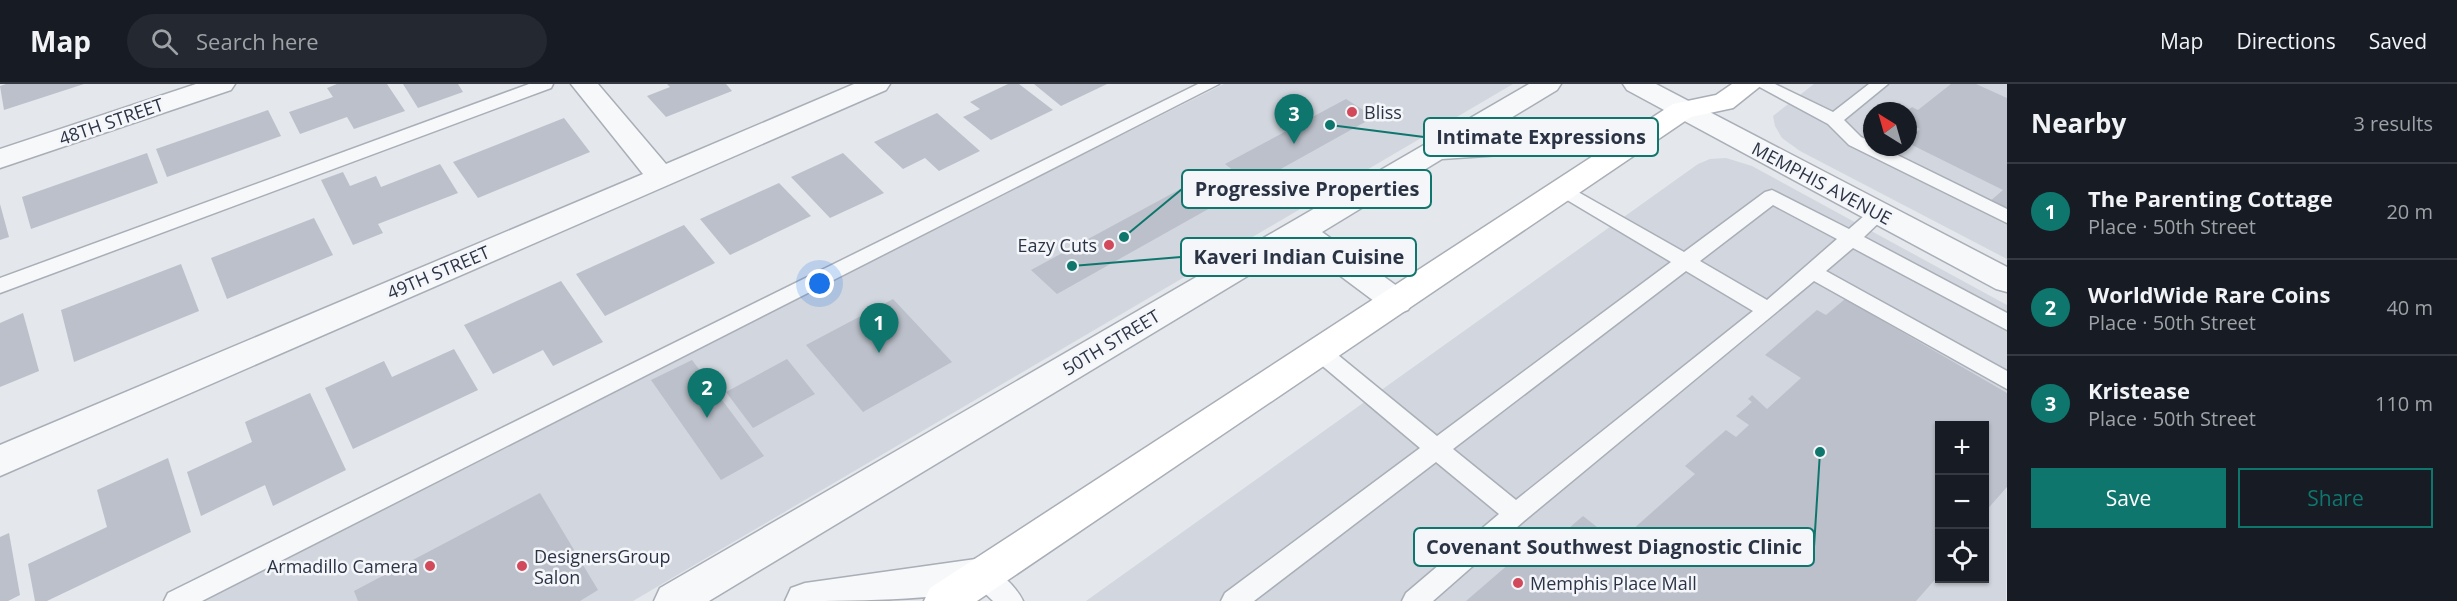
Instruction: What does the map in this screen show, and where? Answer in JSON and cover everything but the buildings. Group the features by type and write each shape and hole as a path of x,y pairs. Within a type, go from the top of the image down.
{"main road":[{"path":"945,601 996,588 1320,352 1644,136 1688,97 1724,102 1750,84"}],"street":[{"name":"48TH STREET","path":"0,159 222,84"},
{"path":"584,84 661,177"},
{"name":"49TH STREET","path":"0,460 877,84"},
{"name":"50TH STREET","path":"674,601 1548,84"},
{"name":"MEMPHIS AVENUE","path":"1636,84 1688,97 1879,214 2007,281"},
{"path":"1434,150 1644,136"},
{"path":"1300,231 1397,302"},
{"path":"805,601 996,588"}],"lane":[{"path":"0,286 545,84"},
{"path":"177,601 1210,84"},
{"path":"1762,84 1834,120 1855,141 2007,217"},
{"path":"1834,120 1881,84"},
{"path":"1564,190 1768,310"},
{"path":"1234,601 1772,196 2007,322"},
{"path":"1415,601 1516,514 1768,310 1879,214"},
{"path":"1813,272 2007,381"},
{"path":"1320,352 1516,514"}],"shaded area":[{"path":"1224,84 1513,84 633,601 193,601"},
{"path":"1814,84 2007,84 2007,259 1800,151 1782,138 1775,126 1773,116"},
{"name":"Memphis Place Mall","path":"1726,158 1752,166 2007,305 2006,601 1086,601 1698,164 1710,159"}],"place":[{"name":"Bliss","path":"1352,112"},
{"name":"Intimate Expressions","path":"1330,125"},
{"name":"Kristease","path":"1294,144"},
{"name":"Progressive Properties","path":"1124,237"},
{"name":"Eazy Cuts","path":"1109,245"},
{"name":"Kaveri Indian Cuisine","path":"1072,266"},
{"name":"The Parenting Cottage","path":"879,353"},
{"name":"WorldWide Rare Coins","path":"707,418"},
{"name":"Covenant Southwest Diagnostic Clinic","path":"1820,452"},
{"name":"Armadillo Camera","path":"430,566"},
{"name":"DesignersGroup Salon","path":"522,566"},
{"name":"Memphis Place Mall","path":"1518,583"}]}
